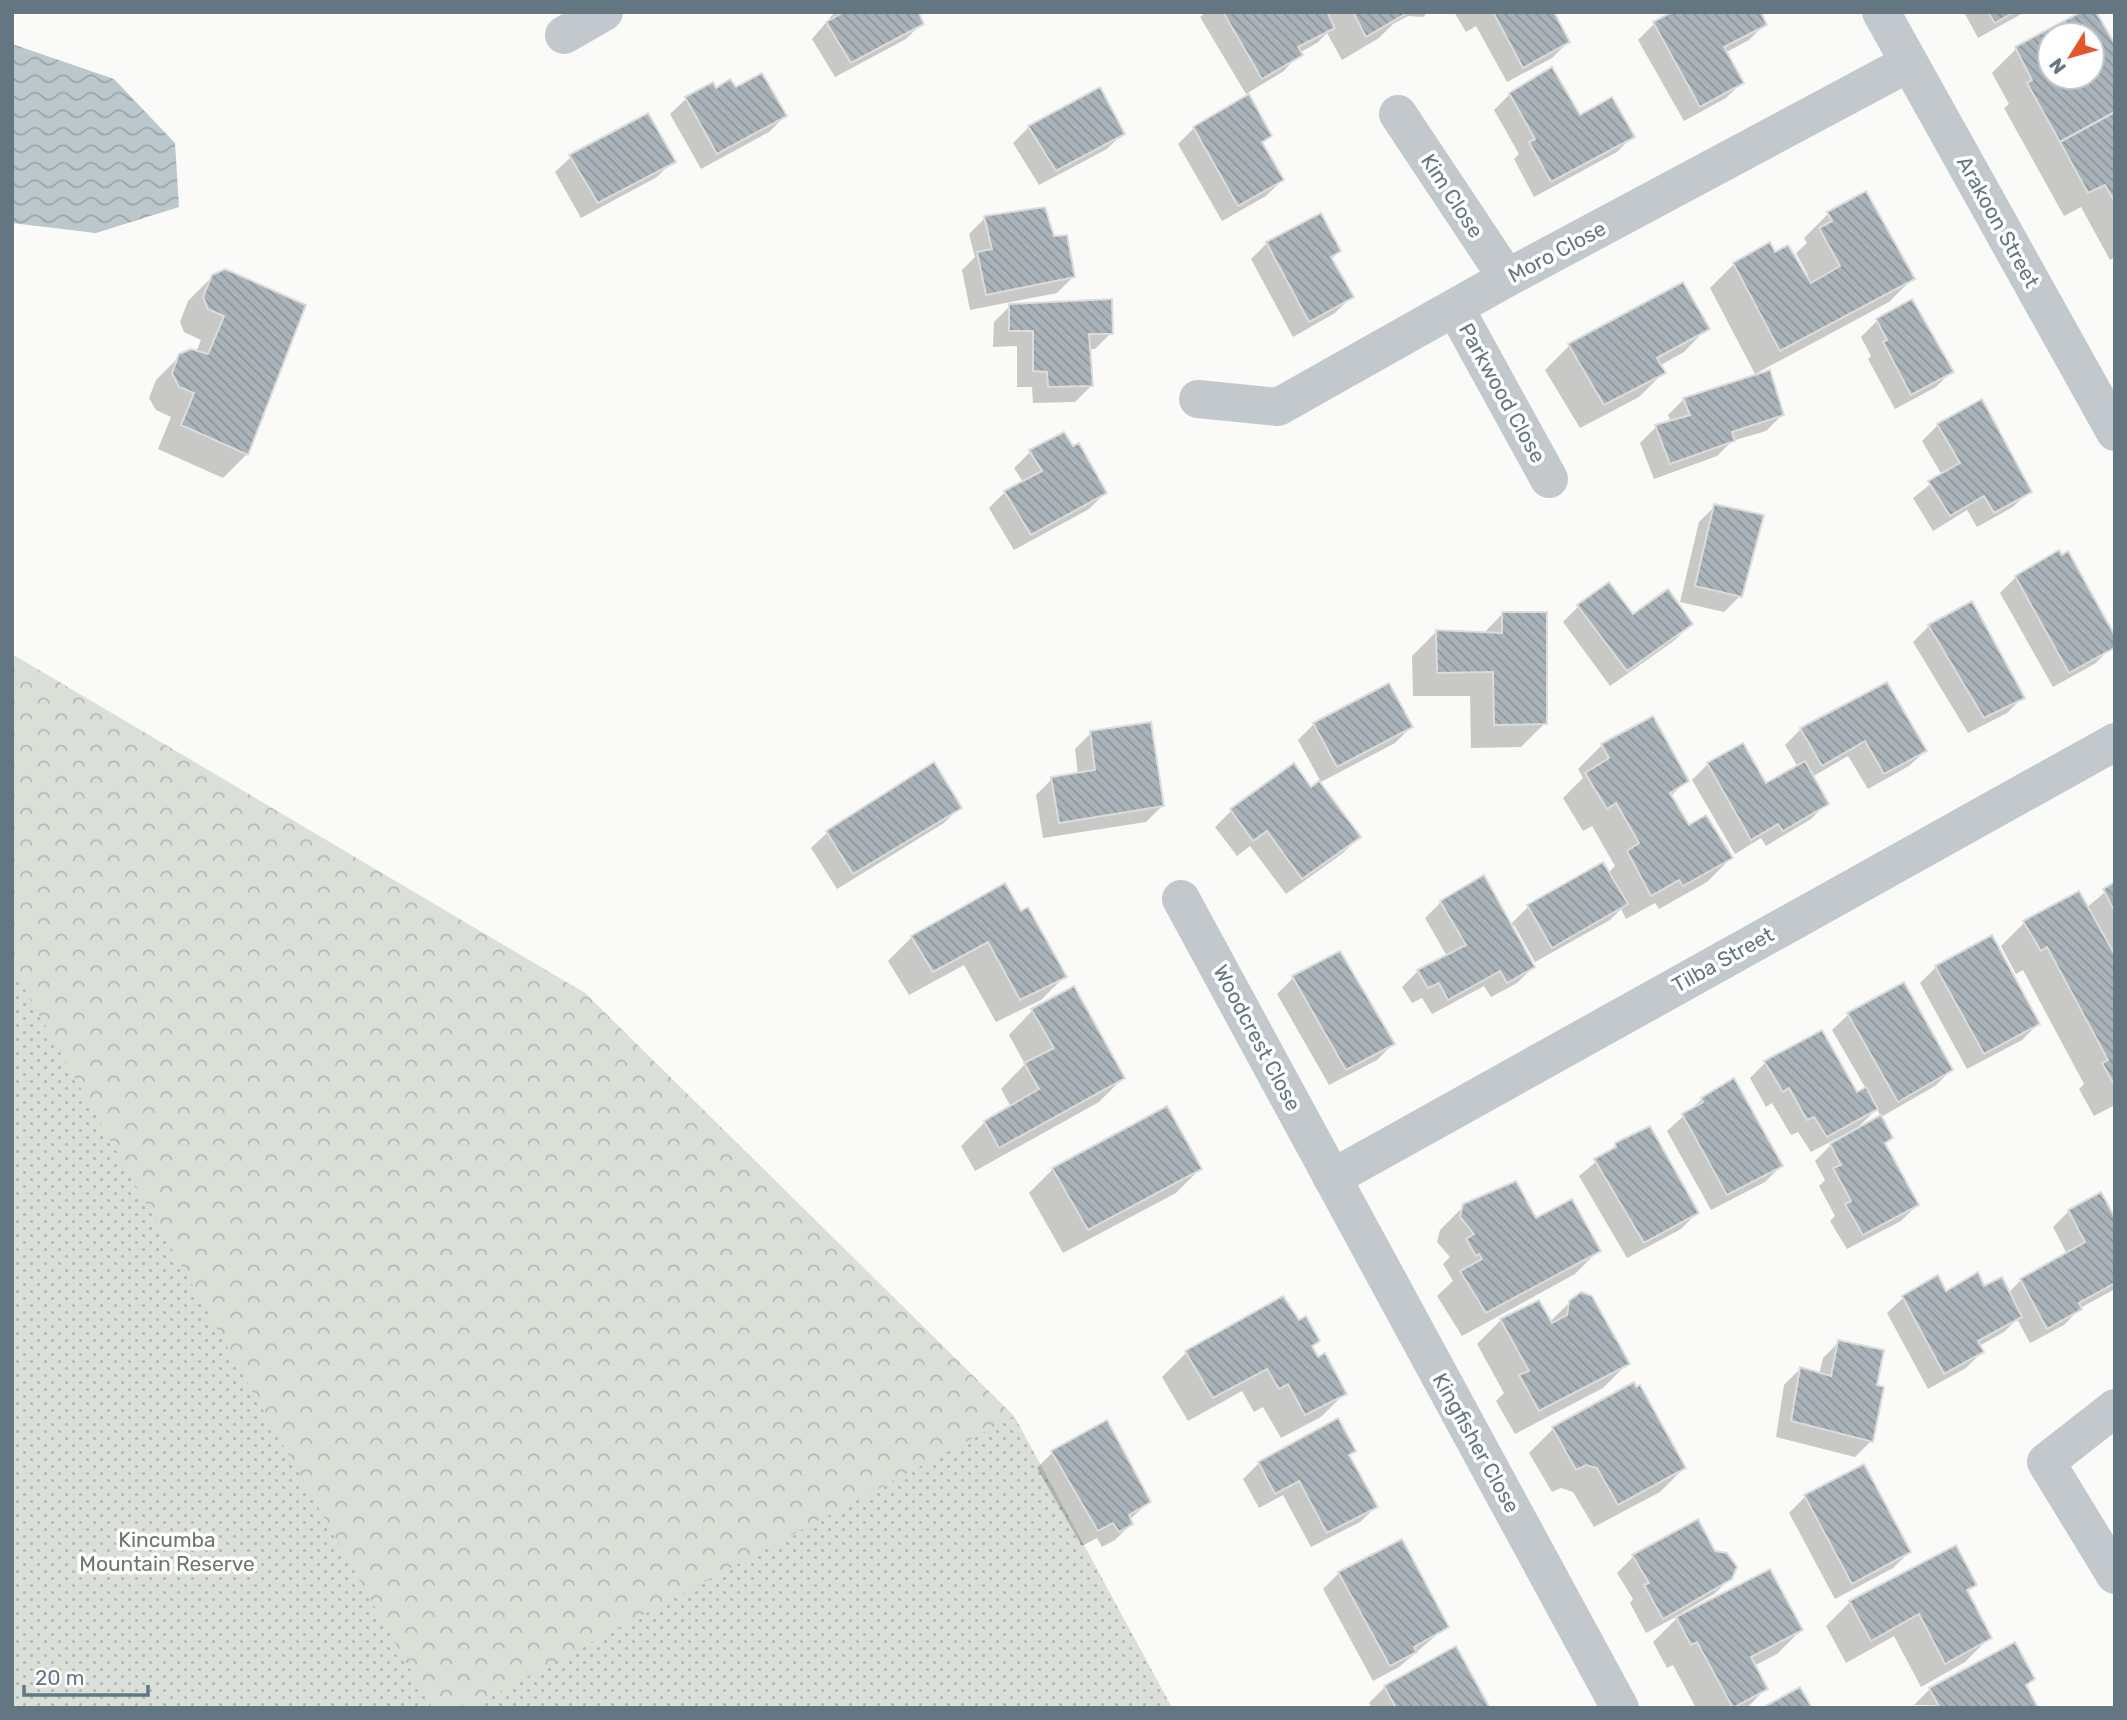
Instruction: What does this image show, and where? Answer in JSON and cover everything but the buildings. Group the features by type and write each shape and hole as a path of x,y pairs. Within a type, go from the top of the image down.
{"street":[{"path":"564,35 604,12"},
{"name":"Arakoon Street","path":"1881,12 2115,432"},
{"name":"Moro Close","path":"1198,399 1278,407 1507,278 1909,63"},
{"name":"Kim Close","path":"1398,114 1507,278"},
{"name":"Parkwood Close","path":"1455,308 1549,479"},
{"name":"Tilba Street","path":"1332,1178 2115,742"},
{"name":"Woodcrest Close","path":"1181,899 1332,1178"},
{"name":"Kingfisher Close","path":"1332,1178 1620,1708"},
{"path":"2115,1409 2046,1462 2115,1575"}],"green space":[{"path":"12,654 585,993 1014,1416 1172,1708 12,1708"},
{"name":"Kincumba Mountain Reserve","path":"12,967 432,1708 12,1708"},
{"path":"1014,1416 1172,1708 469,1708"}],"water":[{"path":"12,44 114,79 175,143 179,207 96,233 12,223"}]}
